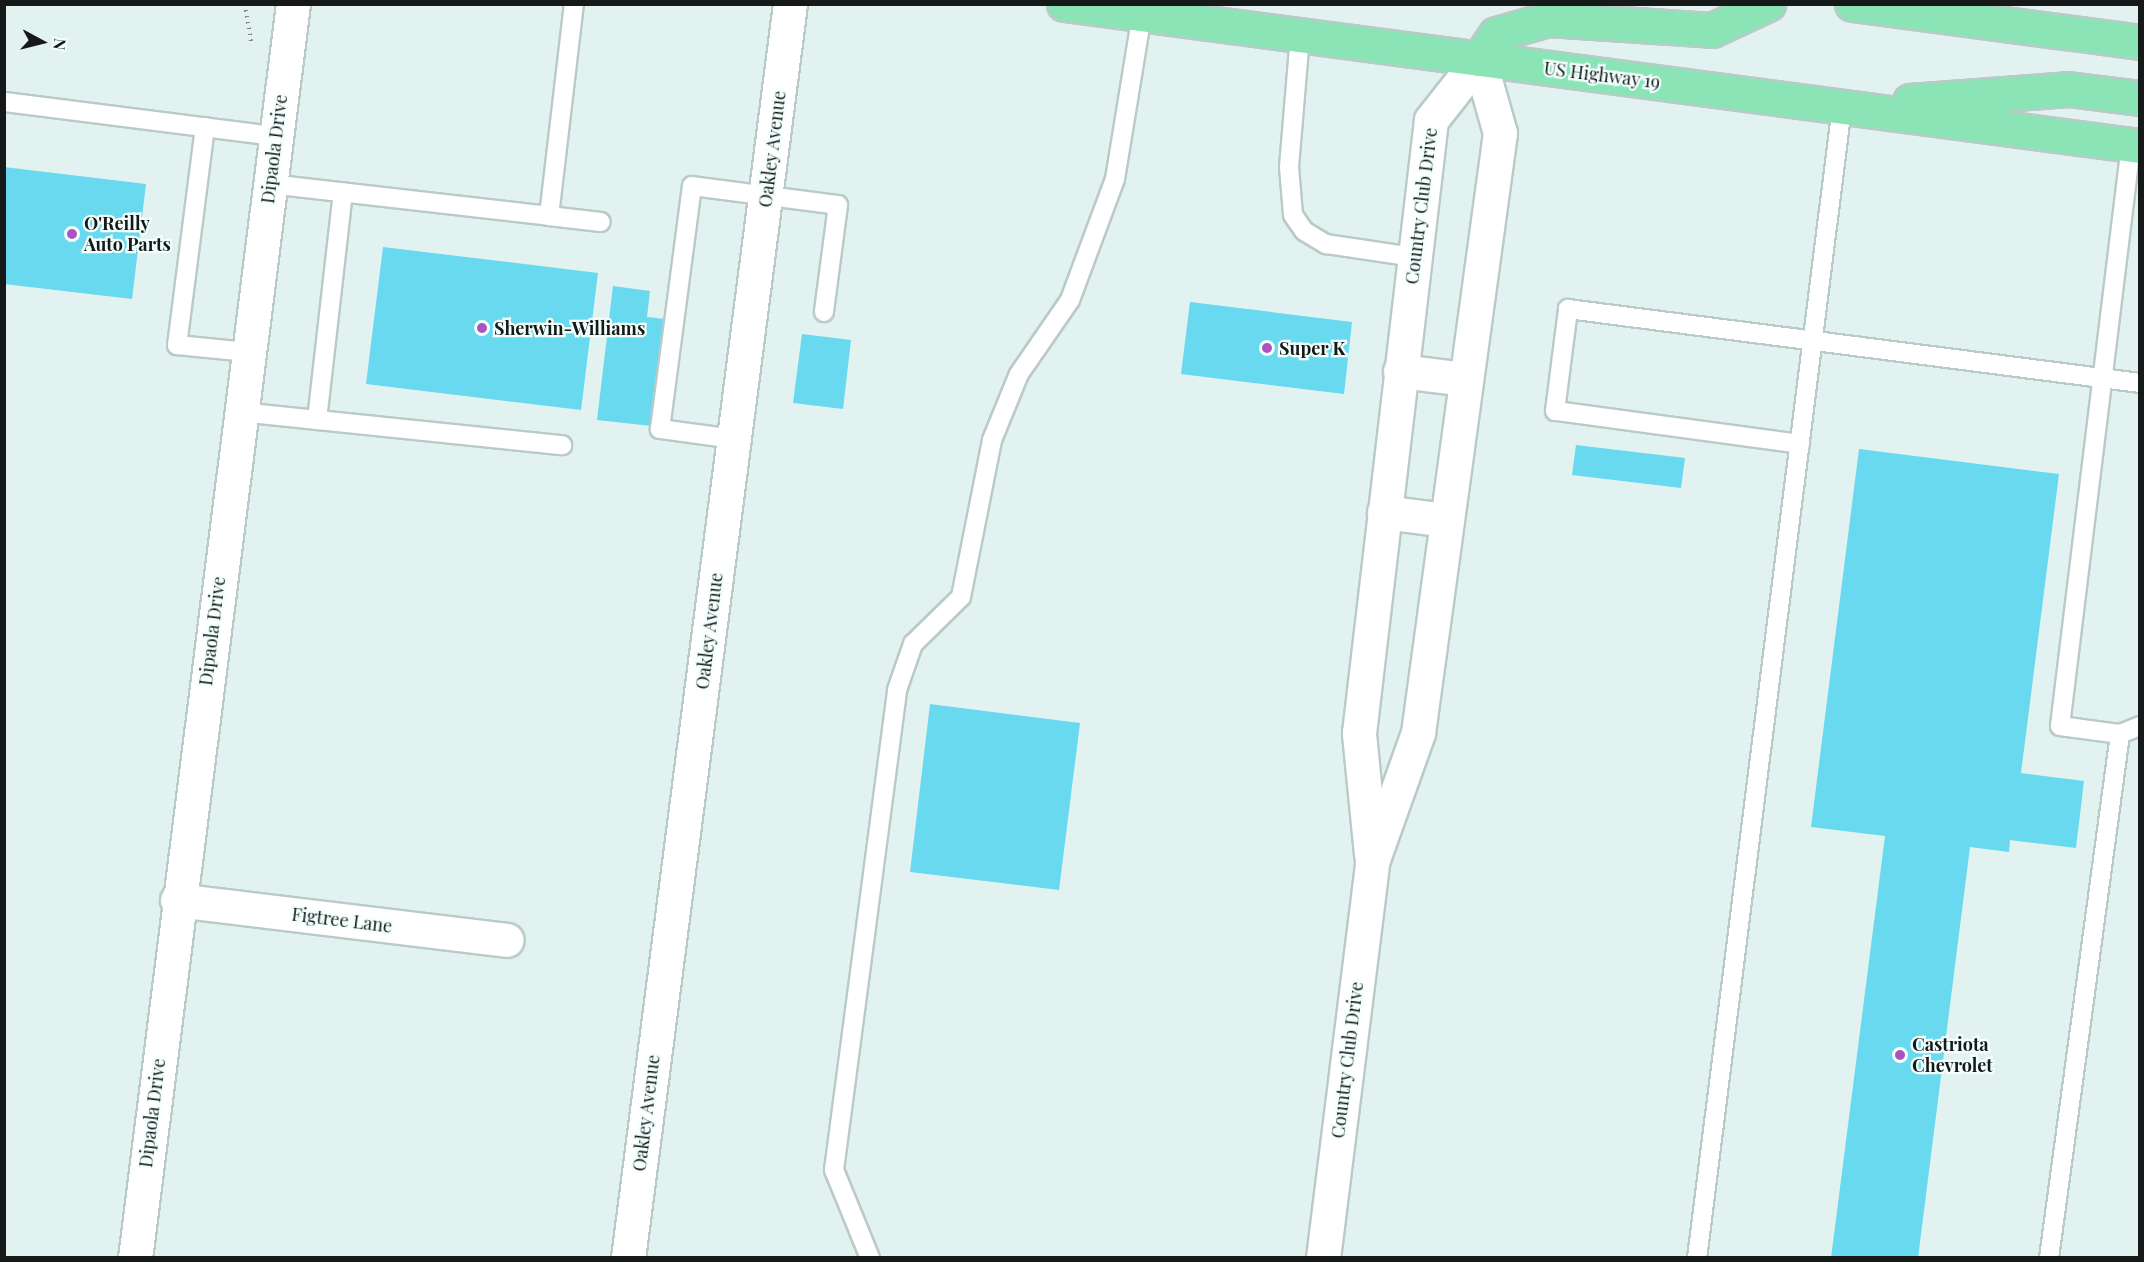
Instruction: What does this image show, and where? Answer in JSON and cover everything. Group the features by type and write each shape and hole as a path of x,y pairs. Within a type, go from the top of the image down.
{"highway":[{"name":"US Highway 19","path":"1064,4 2135,145"},
{"path":"1479,59 1496,34 1539,20 1578,17 1712,30 1768,4"},
{"path":"1852,4 2003,14 2139,42"},
{"path":"1842,107 2068,89 2139,98"}],"street":[{"name":"Dipaola Drive","path":"135,1257 177,900 293,4"},
{"name":"Oakley Avenue","path":"628,1257 790,4"},
{"name":"Country Club Drive","path":"1372,862 1359,733 1431,120 1479,59"},
{"name":"Country Club Drive","path":"1323,1257 1372,862 1418,733 1464,379 1500,133 1479,59"},
{"path":"1400,370 1464,379"},
{"path":"1384,512 1446,520"},
{"name":"Figtree Lane","path":"177,900 507,940"}],"lane":[{"path":"549,216 574,4"},
{"path":"870,1257 834,1170 897,690 913,644 962,597 992,440 1019,374 1070,300 1115,179 1142,15"},
{"path":"1300,36 1288,167 1293,215 1304,231 1326,244 1414,256"},
{"path":"5,102 276,135"},
{"path":"1697,1257 1842,107"},
{"path":"205,127 177,345 248,352"},
{"path":"2135,145 2102,379 2060,726 2120,734 2139,726"},
{"path":"270,184 601,222"},
{"path":"734,439 660,429 692,186 838,205 824,312"},
{"path":"317,420 343,192"},
{"path":"1800,444 1555,411 1568,309 2139,383"},
{"path":"240,412 562,446"},
{"path":"2049,1257 2120,734"}],"path":[{"path":"245,4 252,48"}],"building":[{"name":"O'Reilly Auto Parts","path":"4,167 146,184 132,299 4,284"},
{"name":"Sherwin-Williams","path":"383,247 598,273 581,410 366,384"},
{"path":"613,286 650,291 647,317 665,319 652,426 597,420"},
{"name":"Super K","path":"1190,302 1352,322 1344,394 1181,374"},
{"path":"802,334 851,340 843,409 793,403"},
{"path":"1576,445 1685,458 1681,488 1572,475"},
{"name":"Castriota Chevrolet","path":"1859,449 2059,474 2021,773 2084,781 2076,848 2010,840 2009,852 1970,847 1918,1258 1831,1258 1885,836 1811,827"},
{"path":"930,704 1080,723 1059,890 910,872"}],"place":[{"name":"O'Reilly Auto Parts","path":"72,234"},
{"name":"Sherwin-Williams","path":"482,328"},
{"name":"Super K","path":"1267,348"},
{"name":"Castriota Chevrolet","path":"1900,1055"}]}
